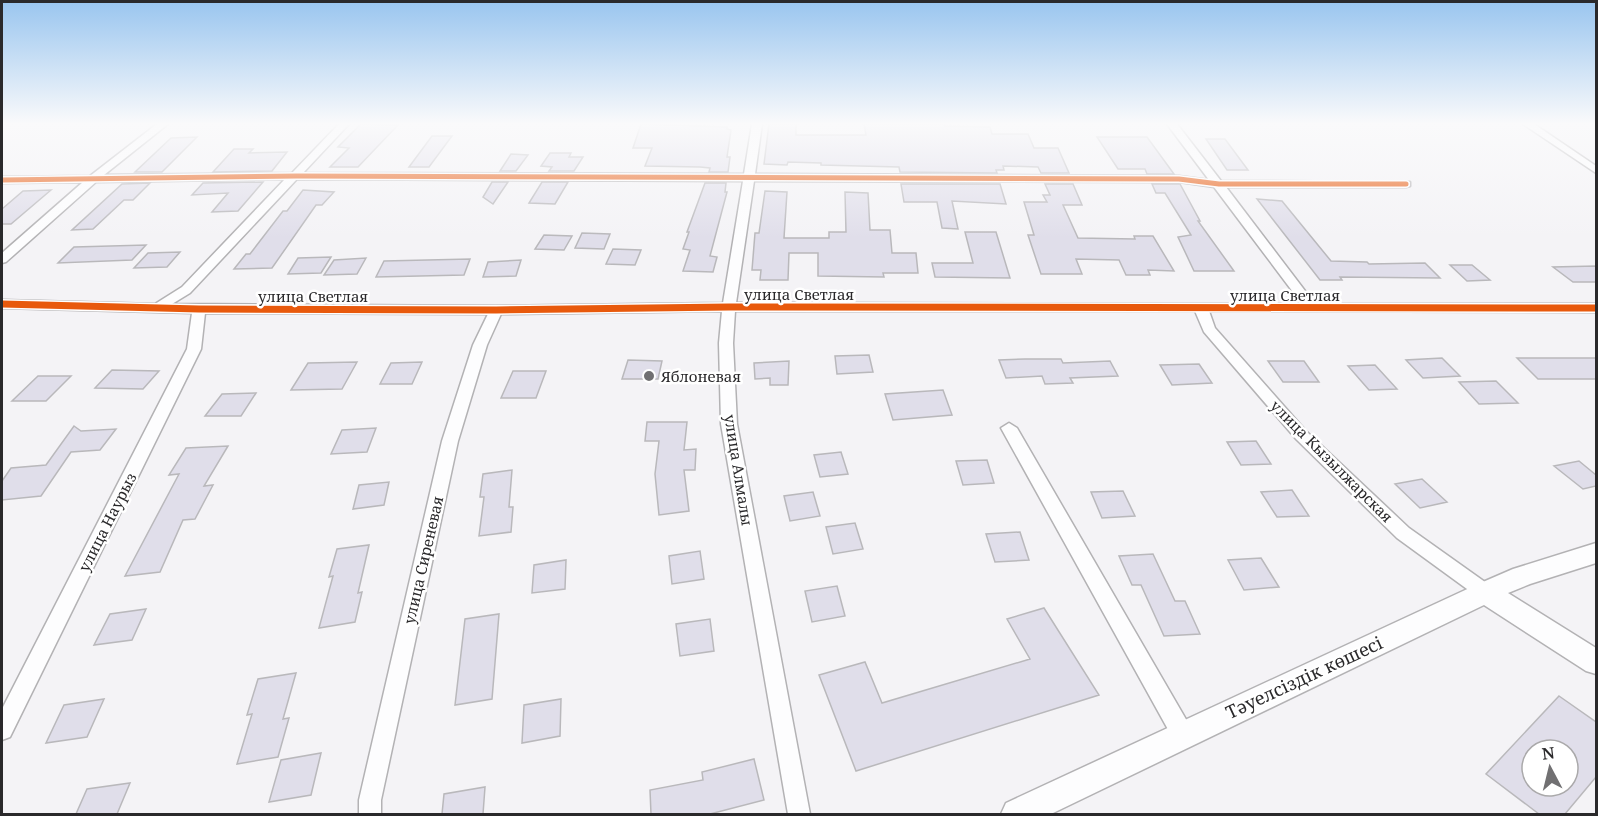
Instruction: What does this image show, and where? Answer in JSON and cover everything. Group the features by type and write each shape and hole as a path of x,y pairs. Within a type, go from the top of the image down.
{"main road":[{"name":"Тәуелсіздік көшесі","path":"1017,814 1485,592 1522,576 1596,553"},
{"path":"1485,592 1596,662"}],"street":[{"path":"2,259 114,162"},
{"path":"158,308 186,290 310,162"},
{"name":"улица Алмалы","path":"752,162 729,307 726,343 729,424 799,814"},
{"path":"1202,162 1312,308"},
{"path":"2,180 297,176 750,176 1179,179 1219,184 1406,184"},
{"name":"улица Светлая","path":"2,304 199,309 496,310 729,307 1596,308"},
{"name":"улица Наурыз","path":"2,730 194,350 199,309"},
{"name":"улица Кызылжарская","path":"1201,309 1209,329 1301,435 1403,533 1485,592"},
{"name":"улица Сиреневая","path":"370,814 370,800 450,441 480,345 496,310"},
{"path":"1010,428 1183,735"}],"building":[{"path":"146,162 172,162 162,172 135,172"},
{"path":"222,162 279,162 272,171 213,172"},
{"path":"335,162 363,162 358,167 330,167"},
{"path":"413,162 433,162 429,167 409,167"},
{"path":"506,162 523,162 516,171 500,171"},
{"path":"544,162 580,162 574,171 549,171 552,167 541,166"},
{"path":"647,162 729,162 728,172 709,172 710,168 700,167 645,166"},
{"path":"764,162 788,162 787,165 764,164"},
{"path":"791,162 1064,162 1069,173 1041,173 1038,167 1003,166 1004,170 996,170 997,173 900,172 899,167 821,165 821,163"},
{"path":"1113,162 1165,162 1174,174 1147,174 1145,169 1118,169"},
{"path":"1222,162 1242,162 1248,170 1227,170"},
{"path":"263,182 238,211 212,212 228,193 192,195 203,183"},
{"path":"492,182 508,182 493,204 483,197"},
{"path":"542,182 568,182 555,204 529,203"},
{"path":"150,183 133,200 124,200 93,229 72,230 122,184"},
{"path":"705,183 726,183 725,192 727,192 710,256 717,257 713,272 683,271 690,250 683,249 689,232 687,232"},
{"path":"901,184 1000,184 1006,204 952,201 958,229 942,228 937,202 904,202"},
{"path":"1045,184 1073,184 1082,205 1063,205 1078,238 1135,239 1134,236 1153,236 1174,271 1148,270 1150,275 1126,275 1119,260 1076,259 1082,274 1041,274 1028,235 1034,235 1024,202 1047,202 1043,195 1050,195"},
{"path":"1152,184 1180,184 1200,221 1198,221 1234,271 1194,271 1178,237 1191,235 1165,193 1156,193"},
{"path":"51,190 11,224 2,224 2,209 23,191"},
{"path":"303,190 334,192 322,205 316,205 272,268 234,269 246,254 250,254 283,211 287,211"},
{"path":"765,191 787,192 784,238 829,238 829,232 846,232 845,192 868,193 870,230 890,230 892,253 916,253 918,273 883,273 884,277 818,276 818,253 789,253 788,280 760,280 761,270 752,270 755,233 759,233"},
{"path":"1257,199 1282,201 1331,261 1367,262 1369,264 1425,263 1440,278 1340,277 1342,280 1320,280"},
{"path":"965,232 996,232 1010,278 935,277 932,263 973,263"},
{"path":"582,233 610,234 604,249 575,248"},
{"path":"544,235 572,236 564,250 535,249"},
{"path":"146,245 132,260 58,263 74,247"},
{"path":"613,249 641,250 635,265 606,264"},
{"path":"180,252 167,267 134,268 148,253"},
{"path":"331,257 321,273 288,274 298,258"},
{"path":"366,258 357,274 324,275 334,260"},
{"path":"470,259 464,275 376,277 384,261"},
{"path":"521,260 516,276 483,277 488,262"},
{"path":"1450,265 1472,265 1490,280 1467,281"},
{"path":"1596,266 1596,282 1573,282 1553,267"},
{"path":"869,355 873,372 837,374 835,356"},
{"path":"1442,358 1460,376 1423,378 1406,360"},
{"path":"1517,358 1596,358 1596,379 1538,379"},
{"path":"1061,359 1063,363 1110,361 1118,376 1070,378 1073,383 1045,384 1042,376 1006,378 999,360"},
{"path":"628,360 662,361 658,379 622,379"},
{"path":"789,361 788,385 770,385 770,378 755,379 754,363"},
{"path":"1268,361 1304,361 1319,382 1283,382"},
{"path":"357,362 342,389 291,390 308,363"},
{"path":"422,362 412,384 380,384 391,363"},
{"path":"1199,364 1212,383 1172,385 1160,365"},
{"path":"1375,365 1397,389 1369,390 1348,366"},
{"path":"112,370 159,371 143,389 95,388"},
{"path":"513,371 546,371 536,398 501,398"},
{"path":"38,376 71,376 46,401 12,401"},
{"path":"1496,381 1518,403 1479,404 1459,382"},
{"path":"943,390 952,415 893,420 885,394"},
{"path":"256,393 241,416 205,416 222,394"},
{"path":"647,422 687,422 684,450 696,449 695,470 684,470 689,511 659,515 655,474 659,441 645,441"},
{"path":"74,426 81,431 116,429 100,450 71,452 41,496 2,500 2,481 11,468 46,465"},
{"path":"376,428 367,452 331,454 342,430"},
{"path":"1256,441 1271,464 1241,465 1227,442"},
{"path":"228,446 204,486 213,485 195,519 183,520 160,572 125,576 179,474 169,475 186,448"},
{"path":"841,452 848,474 820,477 814,455"},
{"path":"987,460 994,483 963,485 956,461"},
{"path":"1579,461 1596,475 1596,486 1583,489 1554,466"},
{"path":"512,470 509,507 513,507 511,532 479,536 484,497 480,497 483,474"},
{"path":"1422,479 1447,502 1420,508 1395,484"},
{"path":"389,482 384,505 353,509 359,485"},
{"path":"1292,490 1309,516 1277,517 1261,492"},
{"path":"1123,491 1135,516 1102,518 1091,492"},
{"path":"813,492 820,516 790,521 784,496"},
{"path":"855,523 863,549 833,554 826,527"},
{"path":"1020,532 1029,560 995,562 986,534"},
{"path":"369,545 358,593 362,592 355,622 319,628 333,576 329,577 337,549"},
{"path":"700,551 704,579 672,584 669,556"},
{"path":"1153,554 1175,601 1185,601 1200,634 1164,636 1141,585 1132,585 1119,556"},
{"path":"1261,558 1279,587 1244,590 1228,560"},
{"path":"566,560 565,589 532,593 534,565"},
{"path":"837,586 845,616 812,622 805,591"},
{"path":"1044,608 1099,695 856,771 819,675 865,662 882,703 1030,659 1007,619"},
{"path":"146,609 132,640 94,645 110,614"},
{"path":"499,614 492,699 455,705 465,619"},
{"path":"710,619 714,651 680,656 676,624"},
{"path":"296,673 283,719 289,718 278,757 237,764 252,714 247,715 258,679"},
{"path":"1559,696 1596,722 1596,777 1580,796 1580,738 1520,738 1520,798 1578,798 1565,814 1539,814 1486,774"},
{"path":"104,699 87,737 46,743 64,705"},
{"path":"561,699 560,736 522,743 524,705"},
{"path":"321,753 311,795 269,802 281,760"},
{"path":"754,759 764,800 710,814 651,814 650,790 703,780 702,772"},
{"path":"130,783 117,814 76,814 87,789"},
{"path":"485,787 483,814 442,814 444,794"}],"cycle path":[{"path":"2,180 297,176 1179,179 1219,184 1406,184"},
{"path":"2,304 199,309 496,310 729,307 1596,308"}],"place":[{"name":"Яблоневая","path":"649,376"}]}
